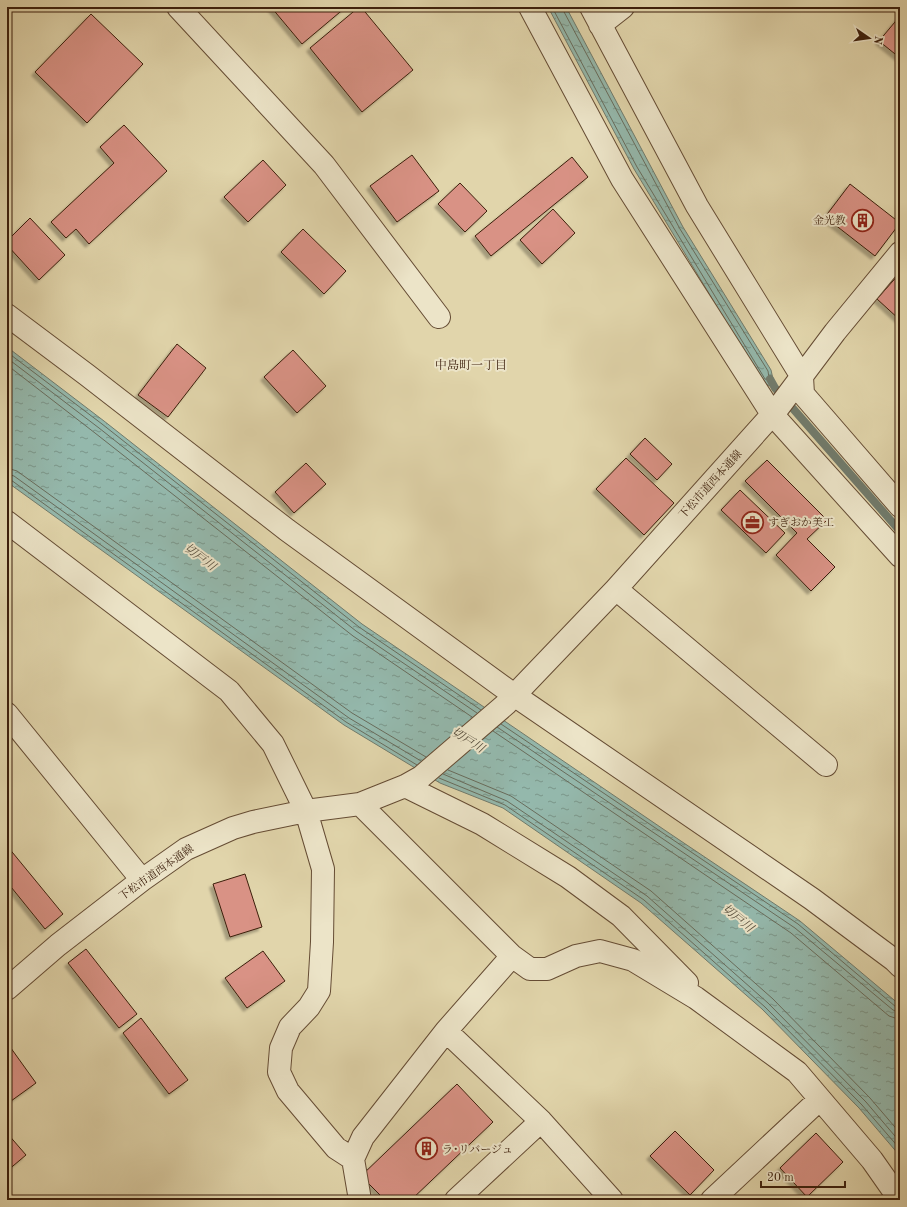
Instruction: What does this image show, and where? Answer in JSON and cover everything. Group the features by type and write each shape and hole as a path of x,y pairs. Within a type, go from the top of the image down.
{"street":[{"path":"178,7 324,165 439,317"},
{"path":"530,7 622,179 775,411 900,556"},
{"path":"623,7 596,16 697,206 803,394 900,506"},
{"name":"下松市道西本通線","path":"7,989 58,945 142,880 186,849 233,828 306,811 360,804 413,782 510,699 616,589 775,411 835,332 900,253"},
{"path":"7,315 510,699 812,898 898,960"},
{"path":"7,522 229,691 273,744 306,811 323,870 322,942 319,991 309,1007 290,1027 281,1048 279,1072 288,1091 307,1114 336,1148 353,1159"},
{"path":"616,589 826,766"},
{"path":"7,714 142,880"},
{"path":"413,782 568,877 621,916 689,984 696,998"},
{"path":"360,804 512,956 530,969 547,969 576,956 600,951 632,960 696,998 797,1072 872,1160 900,1200"},
{"path":"360,1200 353,1159 363,1137 446,1031 512,956"},
{"path":"446,1031 541,1121 612,1200"},
{"path":"712,1200 820,1099"},
{"path":"456,1200 541,1121"}],"water":[{"path":"548,7 566,7 683,227 771,370 775,388 763,383 634,169"},
{"name":"切戸川","path":"7,347 104,421 362,624 800,921 900,1005 900,1156 859,1108 762,1009 641,903 503,808 440,783 344,725 7,482"}],"building":[{"path":"271,7 346,7 302,44"},
{"path":"359,7 361,7 413,70 362,112 310,48"},
{"path":"91,14 143,64 87,123 35,72"},
{"path":"900,16 900,58 879,41"},
{"path":"124,125 167,171 89,244 76,229 66,238 51,222 114,163 100,147"},
{"path":"412,155 439,191 397,222 370,186"},
{"path":"572,157 588,177 491,256 475,236"},
{"path":"263,160 286,185 248,222 224,197"},
{"path":"460,183 487,211 465,232 438,204"},
{"name":"金光教","path":"850,184 900,223 875,256 825,217"},
{"path":"553,209 575,233 542,264 520,240"},
{"path":"30,218 65,255 39,280 7,245 7,241"},
{"path":"303,229 346,271 324,294 281,252"},
{"path":"900,273 900,320 877,299"},
{"path":"177,344 206,368 168,417 138,395"},
{"path":"293,350 326,386 297,413 264,377"},
{"path":"645,438 672,464 657,480 630,454"},
{"path":"626,458 674,503 644,535 596,489"},
{"path":"767,460 827,520 807,539 835,567 811,591 776,555 797,533 745,481"},
{"path":"306,463 326,484 294,513 275,492"},
{"name":"すぎおか美工","path":"740,490 785,533 766,553 721,510"},
{"path":"8,847 63,914 45,929 7,882 7,868 9,866 7,863"},
{"path":"245,874 262,927 230,937 213,884"},
{"path":"86,949 137,1014 119,1028 68,963"},
{"path":"263,951 285,981 247,1008 225,978"},
{"path":"141,1018 188,1080 169,1094 123,1033"},
{"path":"8,1044 36,1083 11,1101 7,1095"},
{"name":"ラ･リバージュ","path":"457,1084 493,1122 411,1200 375,1200 380,1195 361,1176"},
{"path":"675,1131 714,1170 690,1195 650,1156"},
{"path":"7,1133 26,1155 7,1171"},
{"path":"816,1133 843,1162 807,1197 780,1168"}],"waterway":[{"path":"770,379 775,388 900,531"}],"place":[{"name":"金光教","path":"862,220"},
{"name":"すぎおか美工","path":"753,522"},
{"name":"ラ･リバージュ","path":"427,1149"}],"district":[{"name":"中島町一丁目","path":"471,365"}]}
